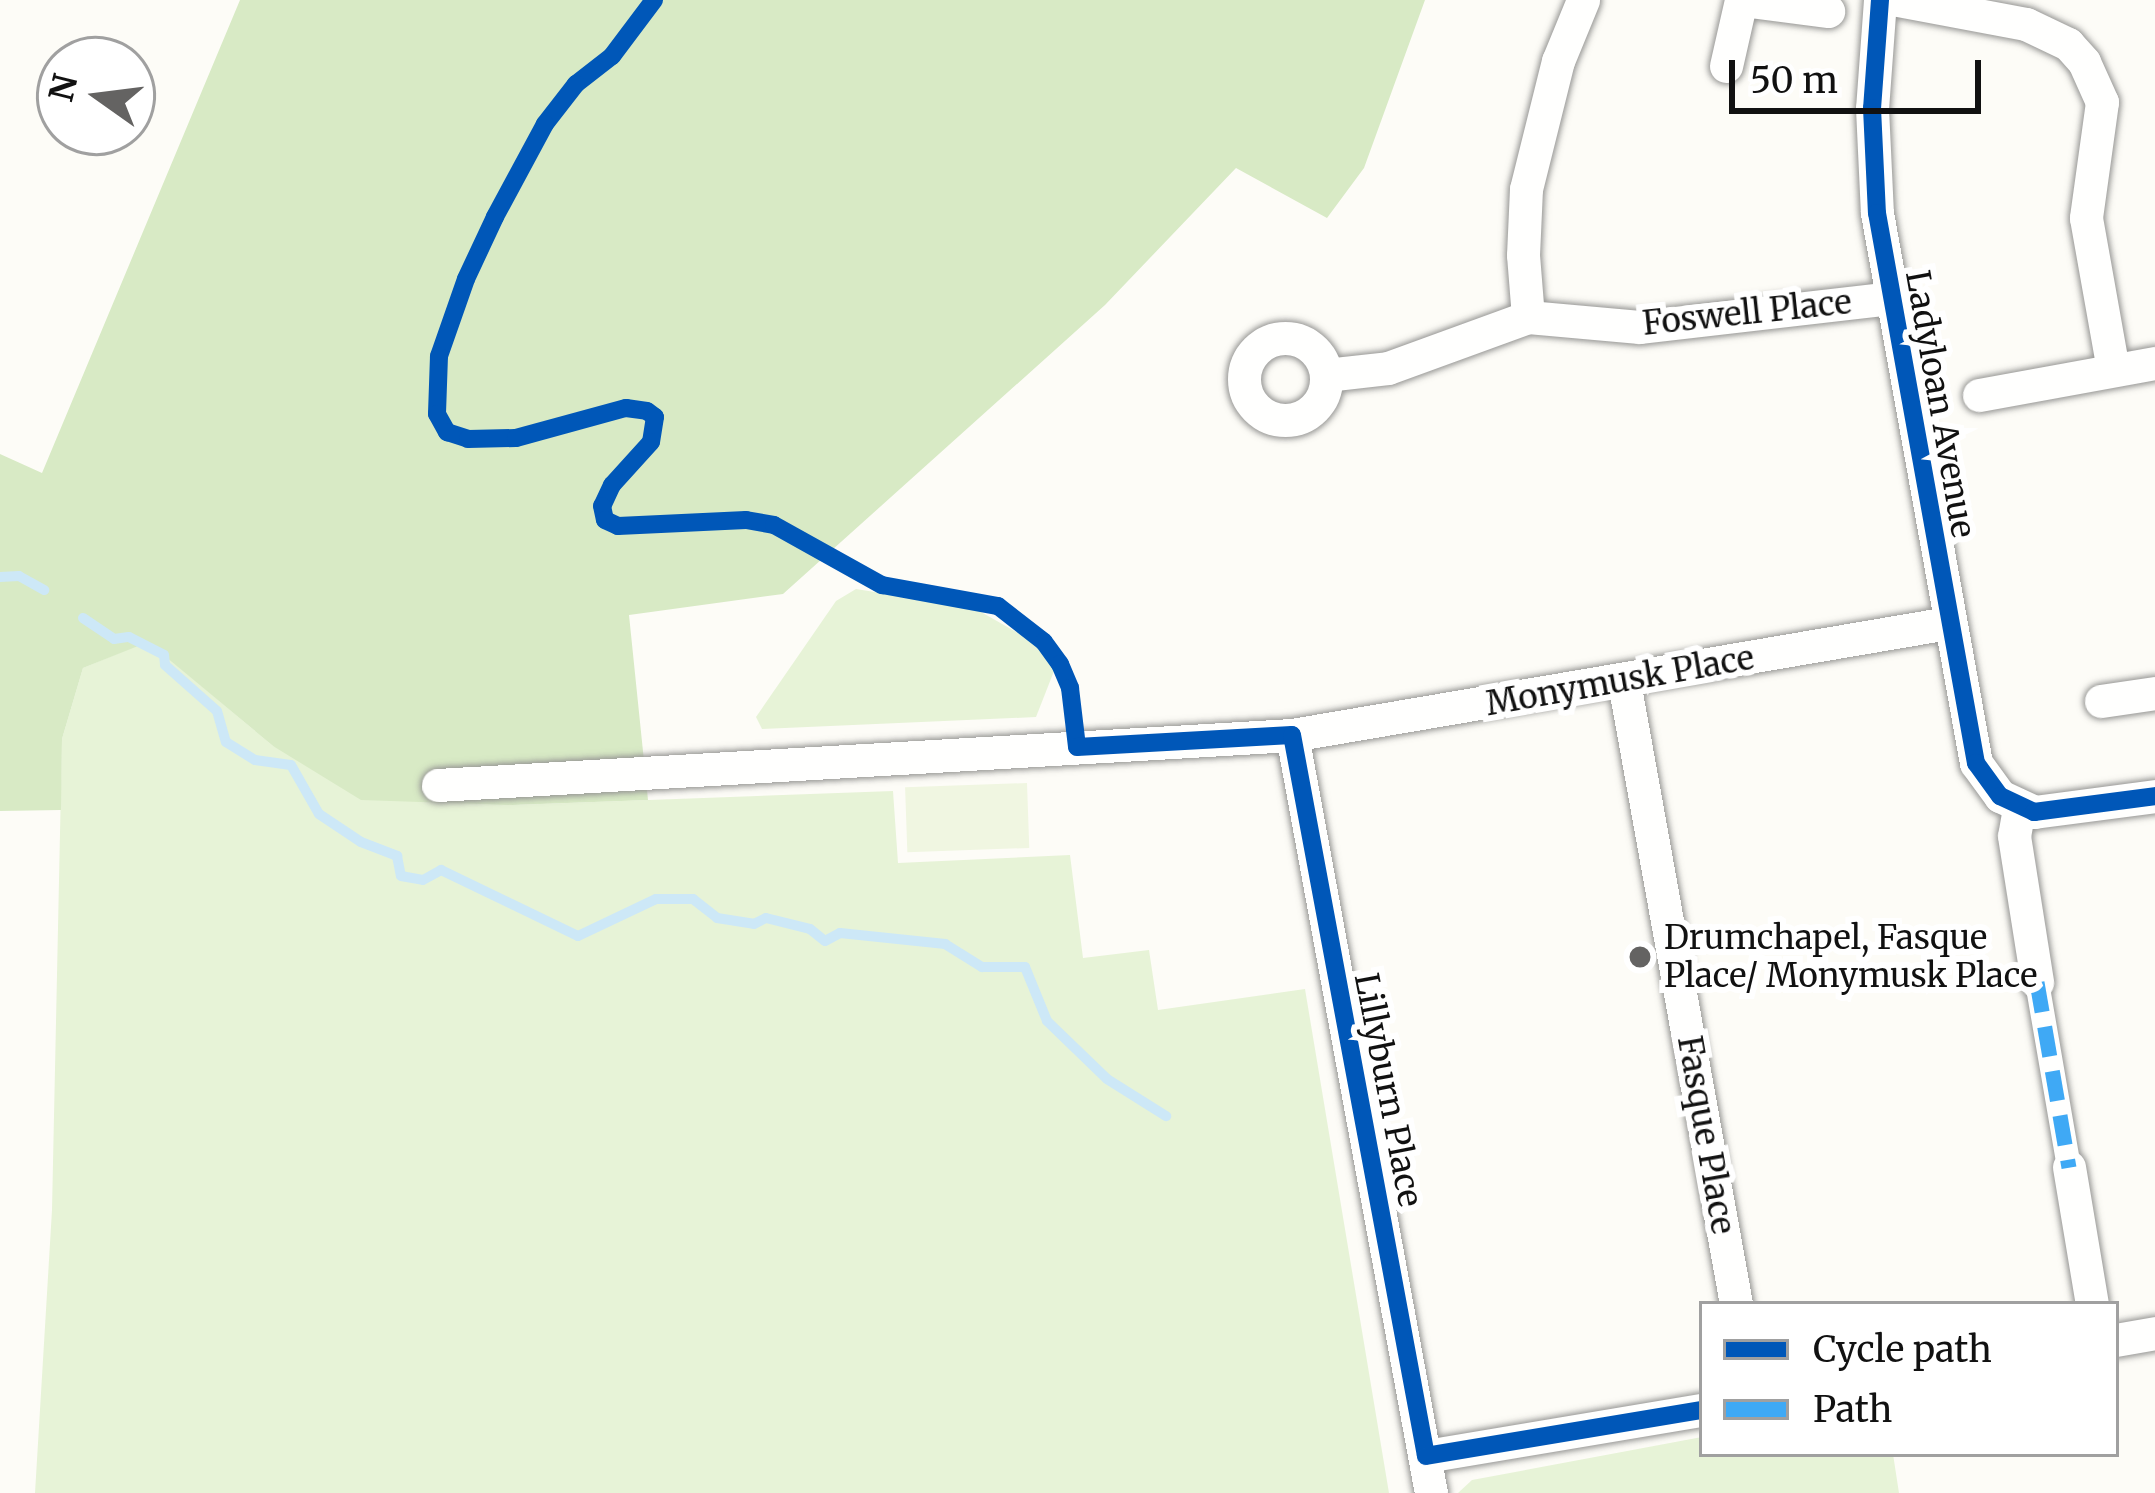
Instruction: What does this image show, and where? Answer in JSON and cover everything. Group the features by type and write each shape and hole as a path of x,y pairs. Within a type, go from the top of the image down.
{"street":[{"path":"1528,317 1522,255 1526,188 1558,62 1583,0"},
{"path":"1726,65 1742,0 1828,11"},
{"name":"Ladyloan Avenue","path":"1880,0 1871,148 1891,298 1976,763 2014,806"},
{"path":"1898,0 1981,7 2068,44 2084,62 2102,102 2086,218 2113,370"},
{"name":"Foswell Place","path":"1326,375 1388,368 1528,317 1640,327 1891,298"},
{"path":"1979,395 2155,363"},
{"name":"Monymusk Place","path":"439,785 1292,735 1624,682 1948,623"},
{"name":"Fasque Place","path":"1624,682 1735,1301"},
{"path":"2101,701 2155,693"},
{"name":"Lillyburn Place","path":"1292,735 1431,1493"},
{"path":"2091,1301 2014,836 2014,806 2050,813 2155,796"},
{"path":"2119,1339 2155,1333"},
{"path":"1426,1456 1699,1410"}],"green space":[{"path":"240,0 1425,0 1364,168 1327,218 1236,168 1105,305 783,594 629,615 648,800 513,805 361,800 273,746 148,642 83,668 62,739 61,810 0,811 0,454 42,473"},
{"path":"856,589 974,608 1039,645 1056,666 1036,717 762,729 756,717 836,601"},
{"path":"148,641 273,746 513,805 893,791 898,863 1070,855 1083,958 1149,950 1158,1010 1305,989 1389,1493 35,1493 52,1210 62,739 83,668"},
{"path":"1027,783 1029,848 907,852 905,787"},
{"path":"1699,1438 1699,1457 1893,1457 1899,1493 1458,1493 1472,1480"}],"waterway":[{"path":"0,577 19,576 44,590"},
{"path":"83,618 114,639 129,637 164,655 165,665 217,711 226,742 255,760 291,765 319,814 361,842 397,856 401,876 423,880 441,870 578,936 656,899 693,899 717,918 754,924 766,918 810,929 825,941 840,933 945,944 982,967 1025,967 1047,1021 1107,1079 1166,1116"}],"marked path":[{"path":"2037,982 2069,1167"}],"cycle path":[{"path":"654,0 612,56 576,84 545,124 495,217 466,279 439,356 437,414 447,432 468,439 516,438 626,408 647,411 655,417 651,442 612,485 602,506 605,520 618,526 746,520 774,525 882,585 998,606 1044,642 1060,664 1070,688 1077,747 1292,735 1426,1456 1699,1410"},
{"path":"1880,0 1872,108 1877,213 1976,763 2000,796 2034,812 2155,796"}],"place":[{"name":"Drumchapel, Fasque Place/ Monymusk Place","path":"1640,957"}]}
